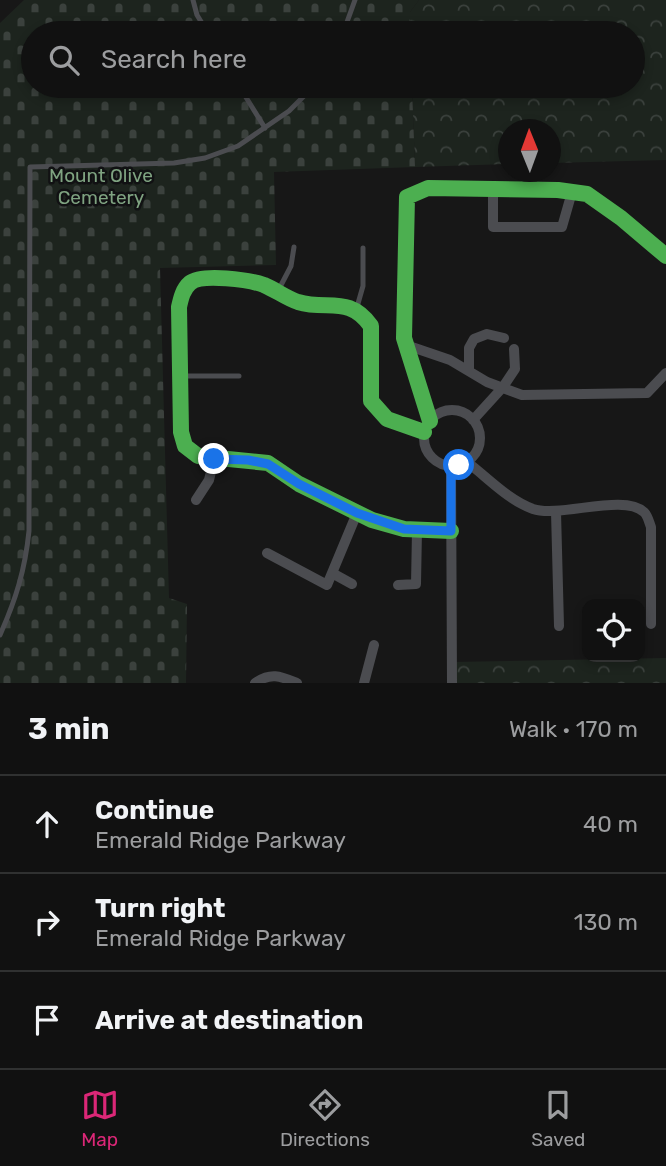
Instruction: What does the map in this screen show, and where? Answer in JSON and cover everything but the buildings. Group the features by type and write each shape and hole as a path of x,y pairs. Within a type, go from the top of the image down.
{"street":[{"path":"427,427 404,338 407,197 428,188 587,194 621,218 666,256"},
{"path":"493,189 493,227 562,227 572,192"},
{"path":"427,427 390,421 375,410 371,401 371,326 356,310 346,306 300,304 262,284 242,279 194,280 186,286 179,307 181,432 186,446 198,456 268,464 299,484 357,513 404,529 451,531"},
{"path":"469,370 469,348 474,339 487,334 504,338"},
{"path":"406,345 450,359 522,395 648,394 666,373"},
{"path":"473,420 503,387 515,369 514,349"},
{"path":"459,411 473,420 479,442 477,450 467,461 451,466 443,465 430,456 424,441 427,427 436,415 459,411"},
{"path":"196,500 209,480 214,459"},
{"path":"467,461 521,503 532,508 556,512 576,508 627,506 645,512 651,527 651,624"},
{"path":"451,466 452,683"},
{"path":"556,512 559,626"},
{"path":"267,553 327,585 357,513"},
{"path":"398,585 415,584 417,530"},
{"path":"332,573 352,584"},
{"path":"364,683 374,645"},
{"path":"255,683 264,677 277,674 297,683"}],"lane":[{"path":"193,0 201,21"},
{"path":"347,21 355,0"},
{"path":"246,98 265,128"},
{"path":"0,635 19,590 29,531 30,167 174,163 205,158 238,146 289,111 302,98"},
{"path":"277,292 291,266 293,247"},
{"path":"356,310 363,286 363,248"},
{"path":"181,376 239,376"}],"green space":[{"name":"Mount Olive Cemetery","path":"24,0 419,0 410,12 410,21 21,21 21,98 412,98 415,167 274,172 276,265 160,268 169,598 187,604 186,683 0,683 0,23"},
{"path":"419,0 666,0 666,160 561,163 561,119 498,119 498,164 415,167 412,98 645,98 645,21 410,21 410,12"},
{"path":"645,658 666,658 666,683 452,683 452,662 582,660 582,662 645,662"}],"traffic: fast":[{"path":"430,421 404,338 407,197 428,188 558,190 587,194 621,218 666,256"},
{"path":"424,432 387,419 371,401 371,326 355,310 298,302 264,285 248,281 205,278 190,283 186,288 179,307 181,432 185,446 198,456 268,463 299,484 372,520 404,529 451,531"}],"route":[{"path":"214,459 248,460 268,464 299,484 372,520 404,529 451,531 451,466 459,465"}]}
